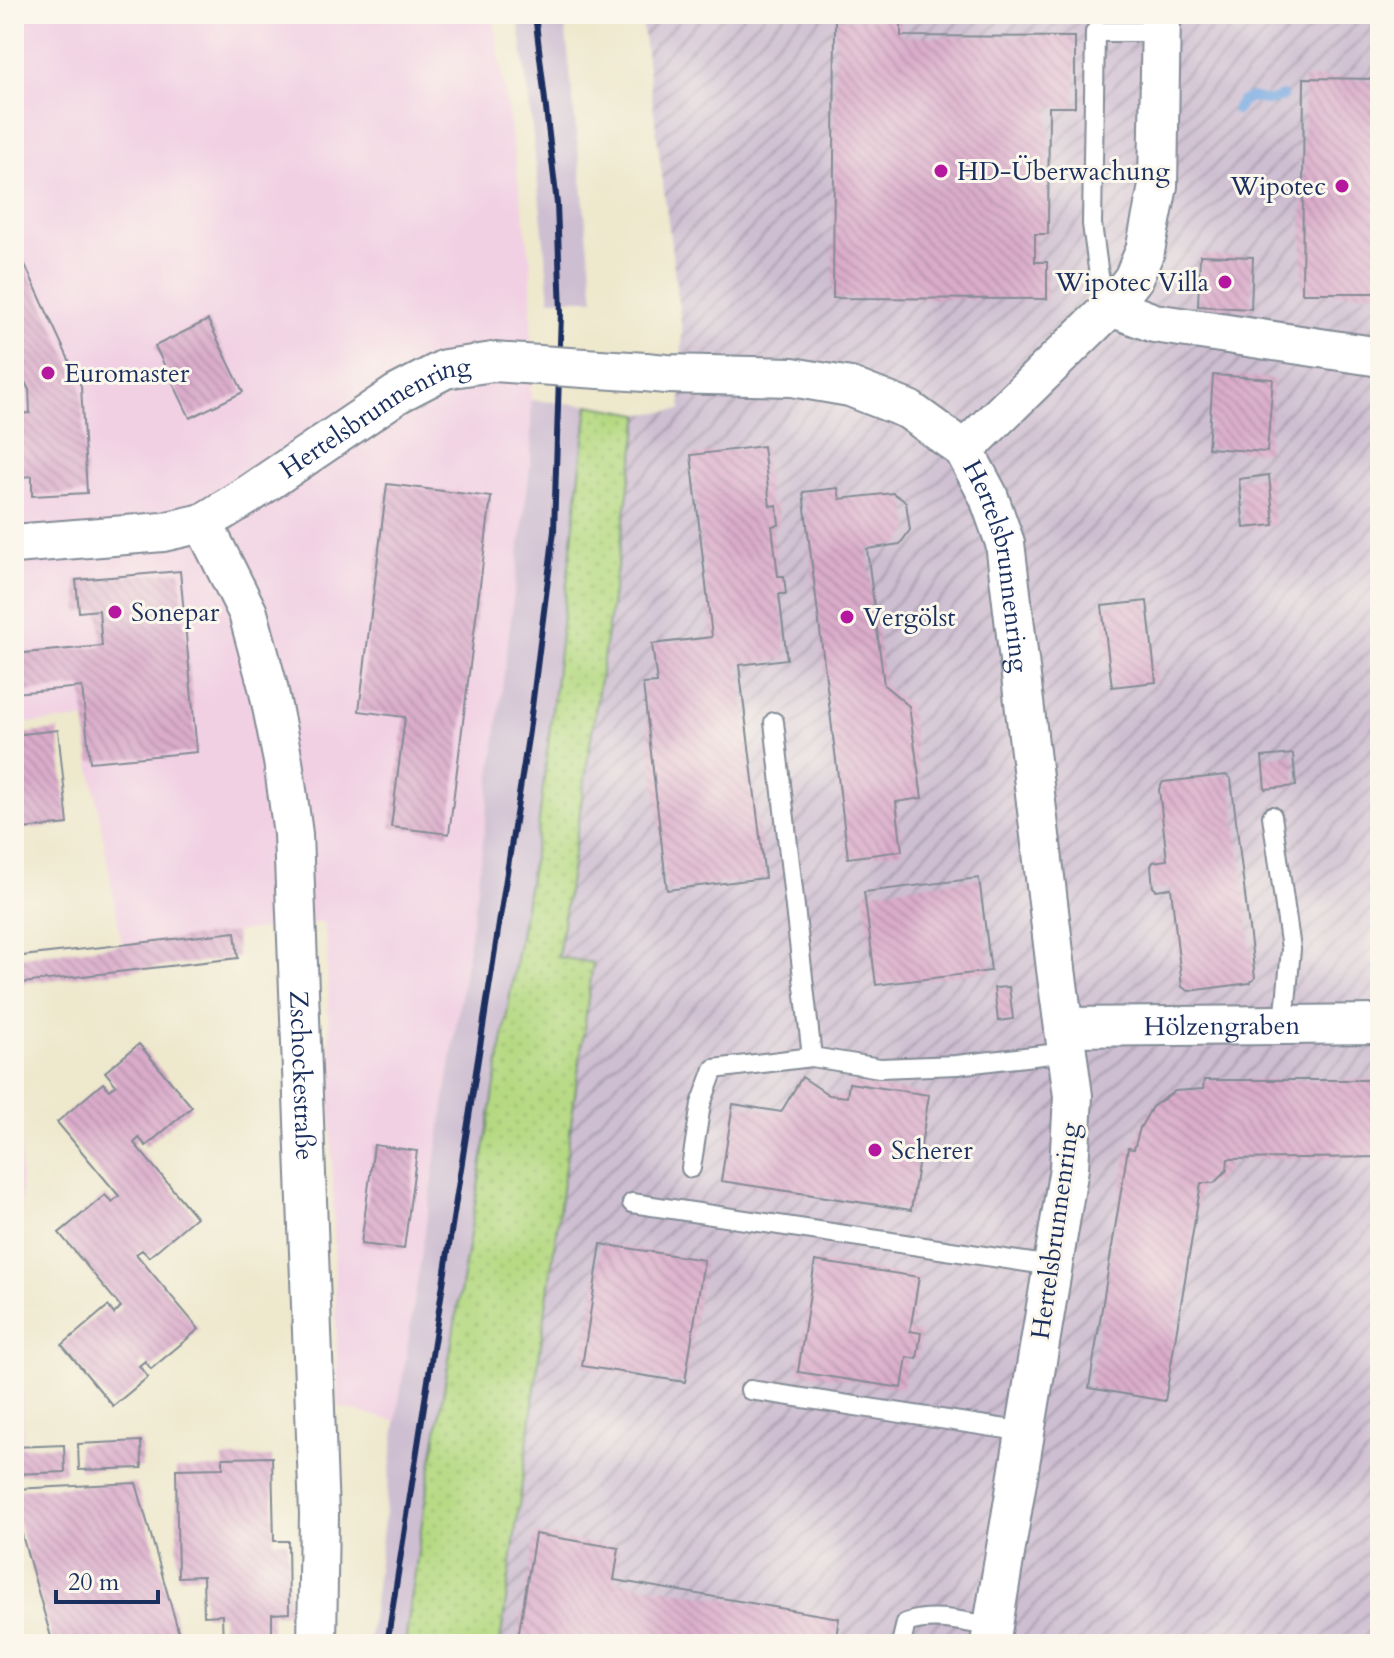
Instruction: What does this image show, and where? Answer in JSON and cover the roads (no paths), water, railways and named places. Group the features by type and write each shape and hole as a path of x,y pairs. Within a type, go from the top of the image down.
{"street":[{"path":"964,450 1111,307 1133,279 1145,251 1158,186 1160,20"},
{"path":"1111,307 1154,323 1380,357"},
{"name":"Hertelsbrunnenring","path":"14,544 163,532 203,523 397,394 445,369 493,362 666,374 792,377 850,387 909,410 964,450 988,495 1005,543 1073,1096 1069,1168 992,1635"},
{"name":"Zschockestraße","path":"203,523 248,613 268,687 293,834 319,1514 317,1644"},
{"name":"Hölzengraben","path":"1065,1040 1284,1024 1380,1024"}],"lane":[{"path":"1111,307 1099,276 1092,224 1095,32 1140,32 1160,20"},
{"path":"774,722 812,1057"},
{"path":"1272,816 1291,949 1284,1024"},
{"path":"691,1168 701,1104 714,1069 812,1057 880,1068 957,1065 1065,1040"},
{"path":"632,1203 1052,1266"},
{"path":"750,1390 1026,1432"},
{"path":"901,1644 906,1623 919,1618 961,1621 992,1635"}],"waterway":[{"path":"1236,110 1241,102 1251,97 1268,101 1283,96"}],"railway":[{"path":"387,1644 529,731 554,531 561,313 557,204 535,14"}],"place":[{"name":"HD-Überwachung","path":"941,171"},
{"name":"Wipotec","path":"1342,186"},
{"name":"Wipotec Villa","path":"1225,282"},
{"name":"Euromaster","path":"48,373"},
{"name":"Sonepar","path":"115,612"},
{"name":"Vergölst","path":"847,617"},
{"name":"Scherer","path":"875,1150"}]}
